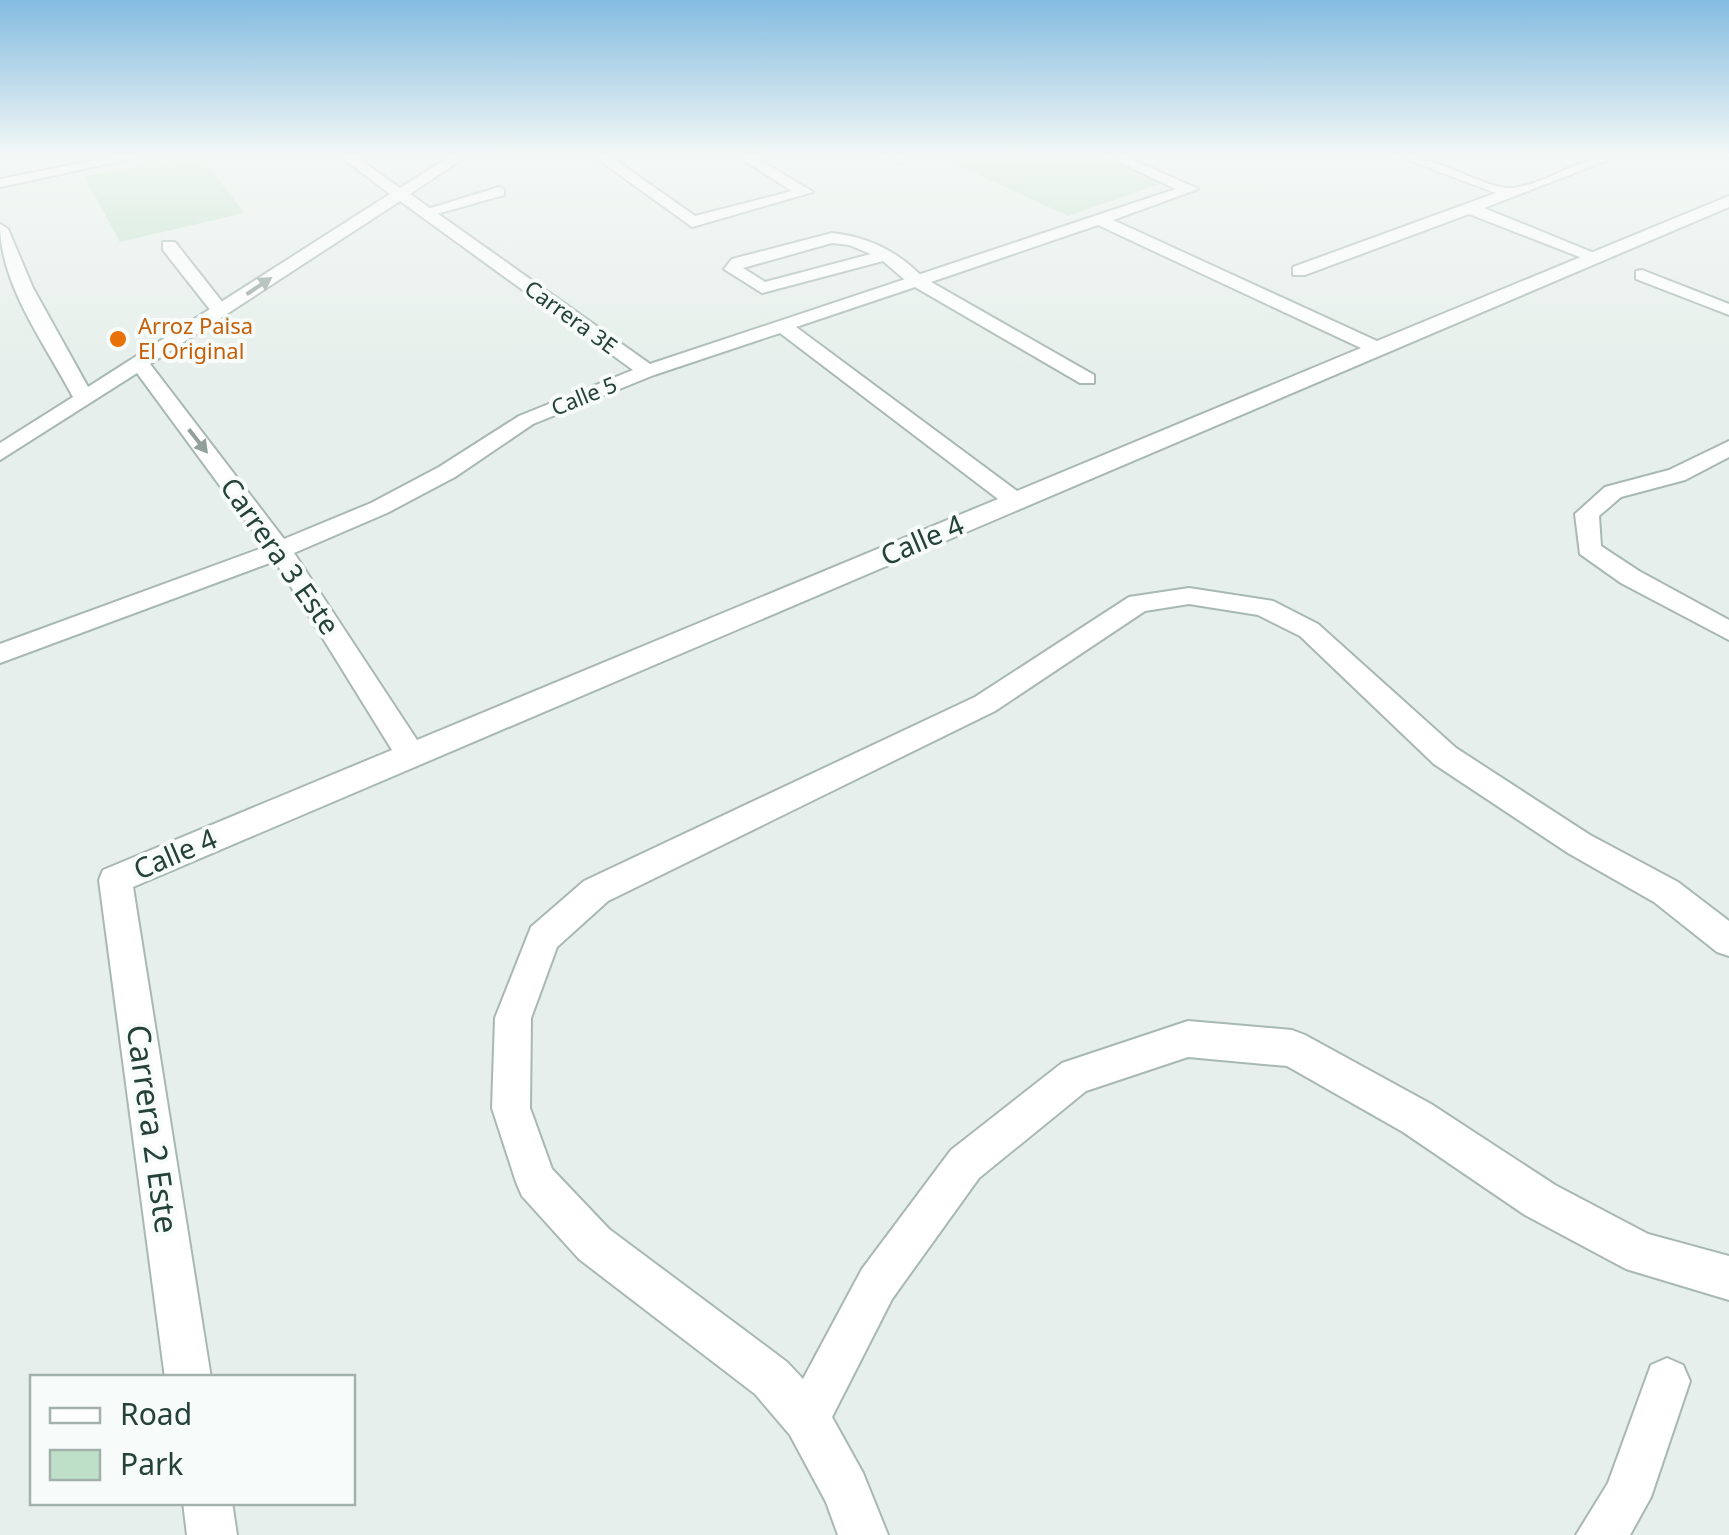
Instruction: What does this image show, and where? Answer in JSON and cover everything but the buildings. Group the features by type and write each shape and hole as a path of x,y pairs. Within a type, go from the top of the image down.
{"street":[{"path":"0,453 345,229"},
{"name":"Carrera 3E","path":"449,229 647,371"},
{"name":"Calle 5","path":"0,654 280,550 379,508 448,472 526,420 647,371 1075,229"},
{"path":"1119,229 1378,348"},
{"path":"1299,271 1411,229"},
{"path":"1521,229 1596,257"},
{"name":"Calle 4","path":"115,880 1378,348 1673,229"},
{"path":"888,255 762,288 734,269 738,263 829,237 858,240 888,255 917,282 1087,380"},
{"path":"2,240 84,398"},
{"path":"169,246 221,312"},
{"path":"1642,275 1729,310"},
{"path":"0,293 24,288"},
{"path":"784,326 1015,501"},
{"name":"Carrera 3 Este","path":"138,364 280,550 411,755"},
{"path":"1729,448 1677,475 1613,492 1588,514 1589,549 1630,577 1729,631"},
{"path":"864,1535 846,1490 807,1418 771,1378 594,1244 536,1182 512,1108 513,1018 543,938 596,892 986,704 1138,603 1189,596 1264,607 1309,630 1445,756 1579,844 1666,892 1729,941"},
{"name":"Carrera 2 Este","path":"115,880 188,1375"},
{"path":"807,1418 877,1284 965,1164 1074,1076 1188,1039 1292,1048 1418,1118 1540,1200 1640,1254 1729,1278"},
{"path":"1601,1535 1626,1497 1667,1381"},
{"path":"207,1505 212,1535"}],"green space":[{"path":"113,229 177,229 120,242"}],"place":[{"name":"Arroz Paisa El Original","path":"118,339"}]}
